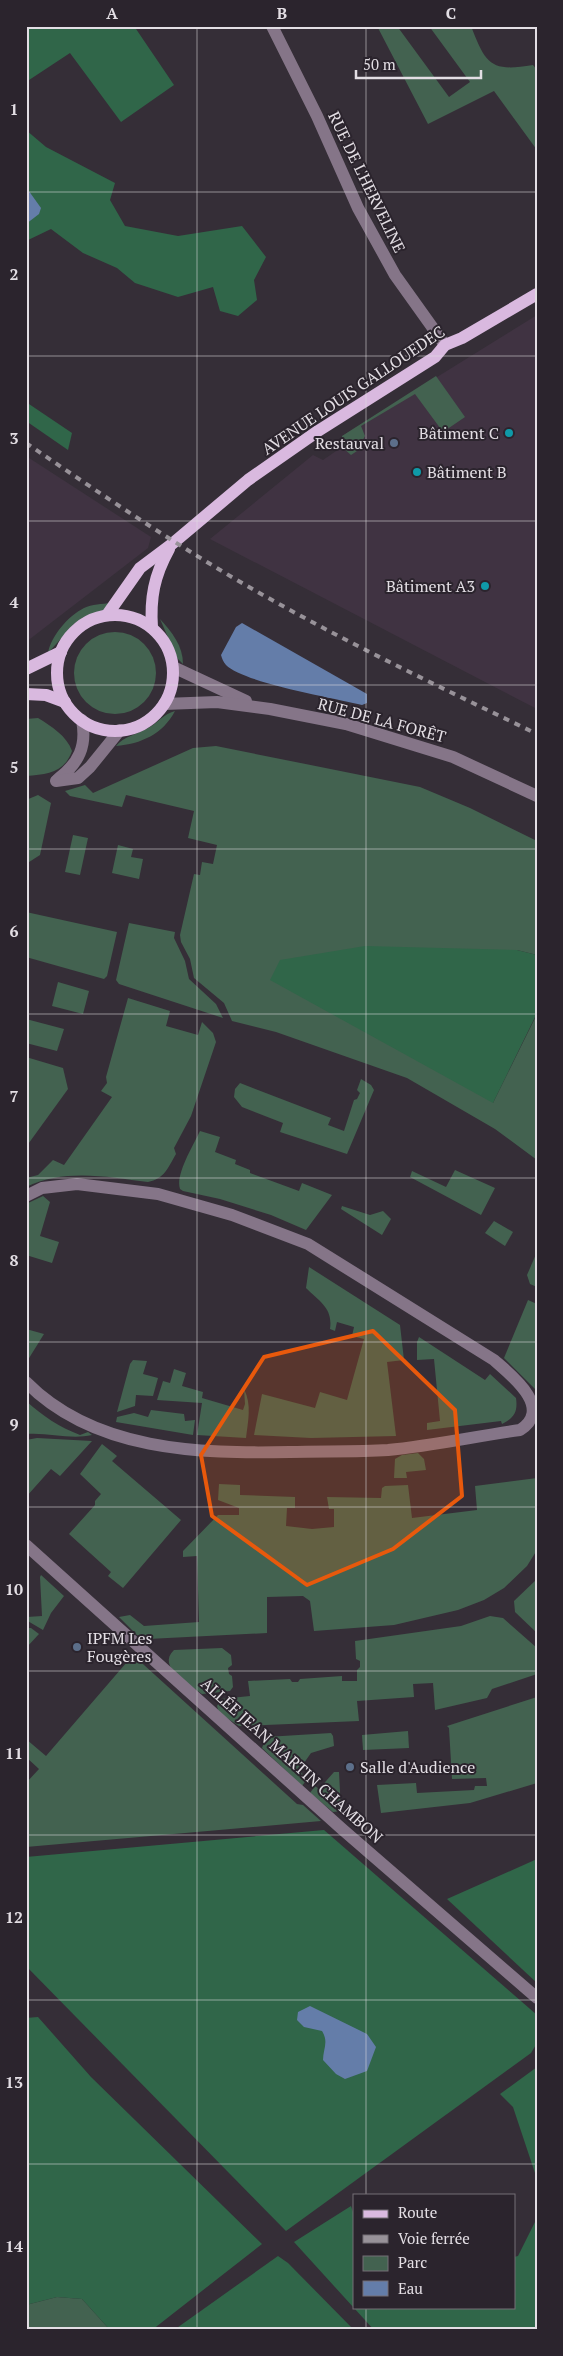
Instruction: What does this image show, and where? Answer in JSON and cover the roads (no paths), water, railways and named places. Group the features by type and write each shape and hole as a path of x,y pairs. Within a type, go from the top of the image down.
{"main road":[{"name":"AVENUE LOUIS GALLOUEDEC","path":"108,615 140,568 172,544 248,480 318,431 435,357 445,345 462,338 537,294"},
{"name":"AVENUE LOUIS GALLOUEDEC","path":"152,628 153,585 160,566 172,544"},
{"path":"108,615 131,617 152,628 166,646 173,667 171,686 164,704 152,717 137,726 120,730 103,729 82,720 65,702 57,678 58,660 64,644 76,630 90,620 108,615"},
{"path":"26,669 61,652"},
{"path":"26,694 46,695 65,702"}],"street":[{"name":"RUE DE L'HERVELINE","path":"272,26 317,116 358,208 395,275 445,345"},
{"name":"RUE DE LA FORÊT","path":"173,667 229,695 270,710"},
{"name":"RUE DE LA FORÊT","path":"164,704 217,702 346,724 453,757 537,796"},
{"path":"82,720 84,732 79,758 70,770 56,781 78,778 90,767 120,730"},
{"path":"26,1196 42,1188 77,1184 158,1194 232,1215 308,1244 494,1360 518,1381 526,1391 532,1410 530,1420 520,1430 389,1450 232,1453 181,1450 124,1437 94,1427 56,1408 26,1382"},
{"name":"ALLÉE JEAN MARTIN CHAMBON","path":"26,1545 342,1829 537,1998"}],"water":[{"path":"26,187 41,208 39,214 26,224"},
{"path":"242,623 367,694 367,703 362,705 290,689 236,672 226,665 221,655 236,627"},
{"path":"310,2006 367,2034 376,2047 367,2071 345,2079 336,2074 323,2060 325,2042 322,2031 304,2027 297,2020 298,2012"}],"railway":[{"path":"26,443 168,538 256,591 360,647 537,734"}],"place":[{"name":"Bâtiment C","path":"509,433"},
{"name":"Restauval","path":"394,443"},
{"name":"Bâtiment B","path":"417,472"},
{"name":"Bâtiment A3","path":"485,586"},
{"name":"IPFM Les Fougères","path":"77,1647"},
{"name":"Salle d'Audience","path":"350,1767"}]}
